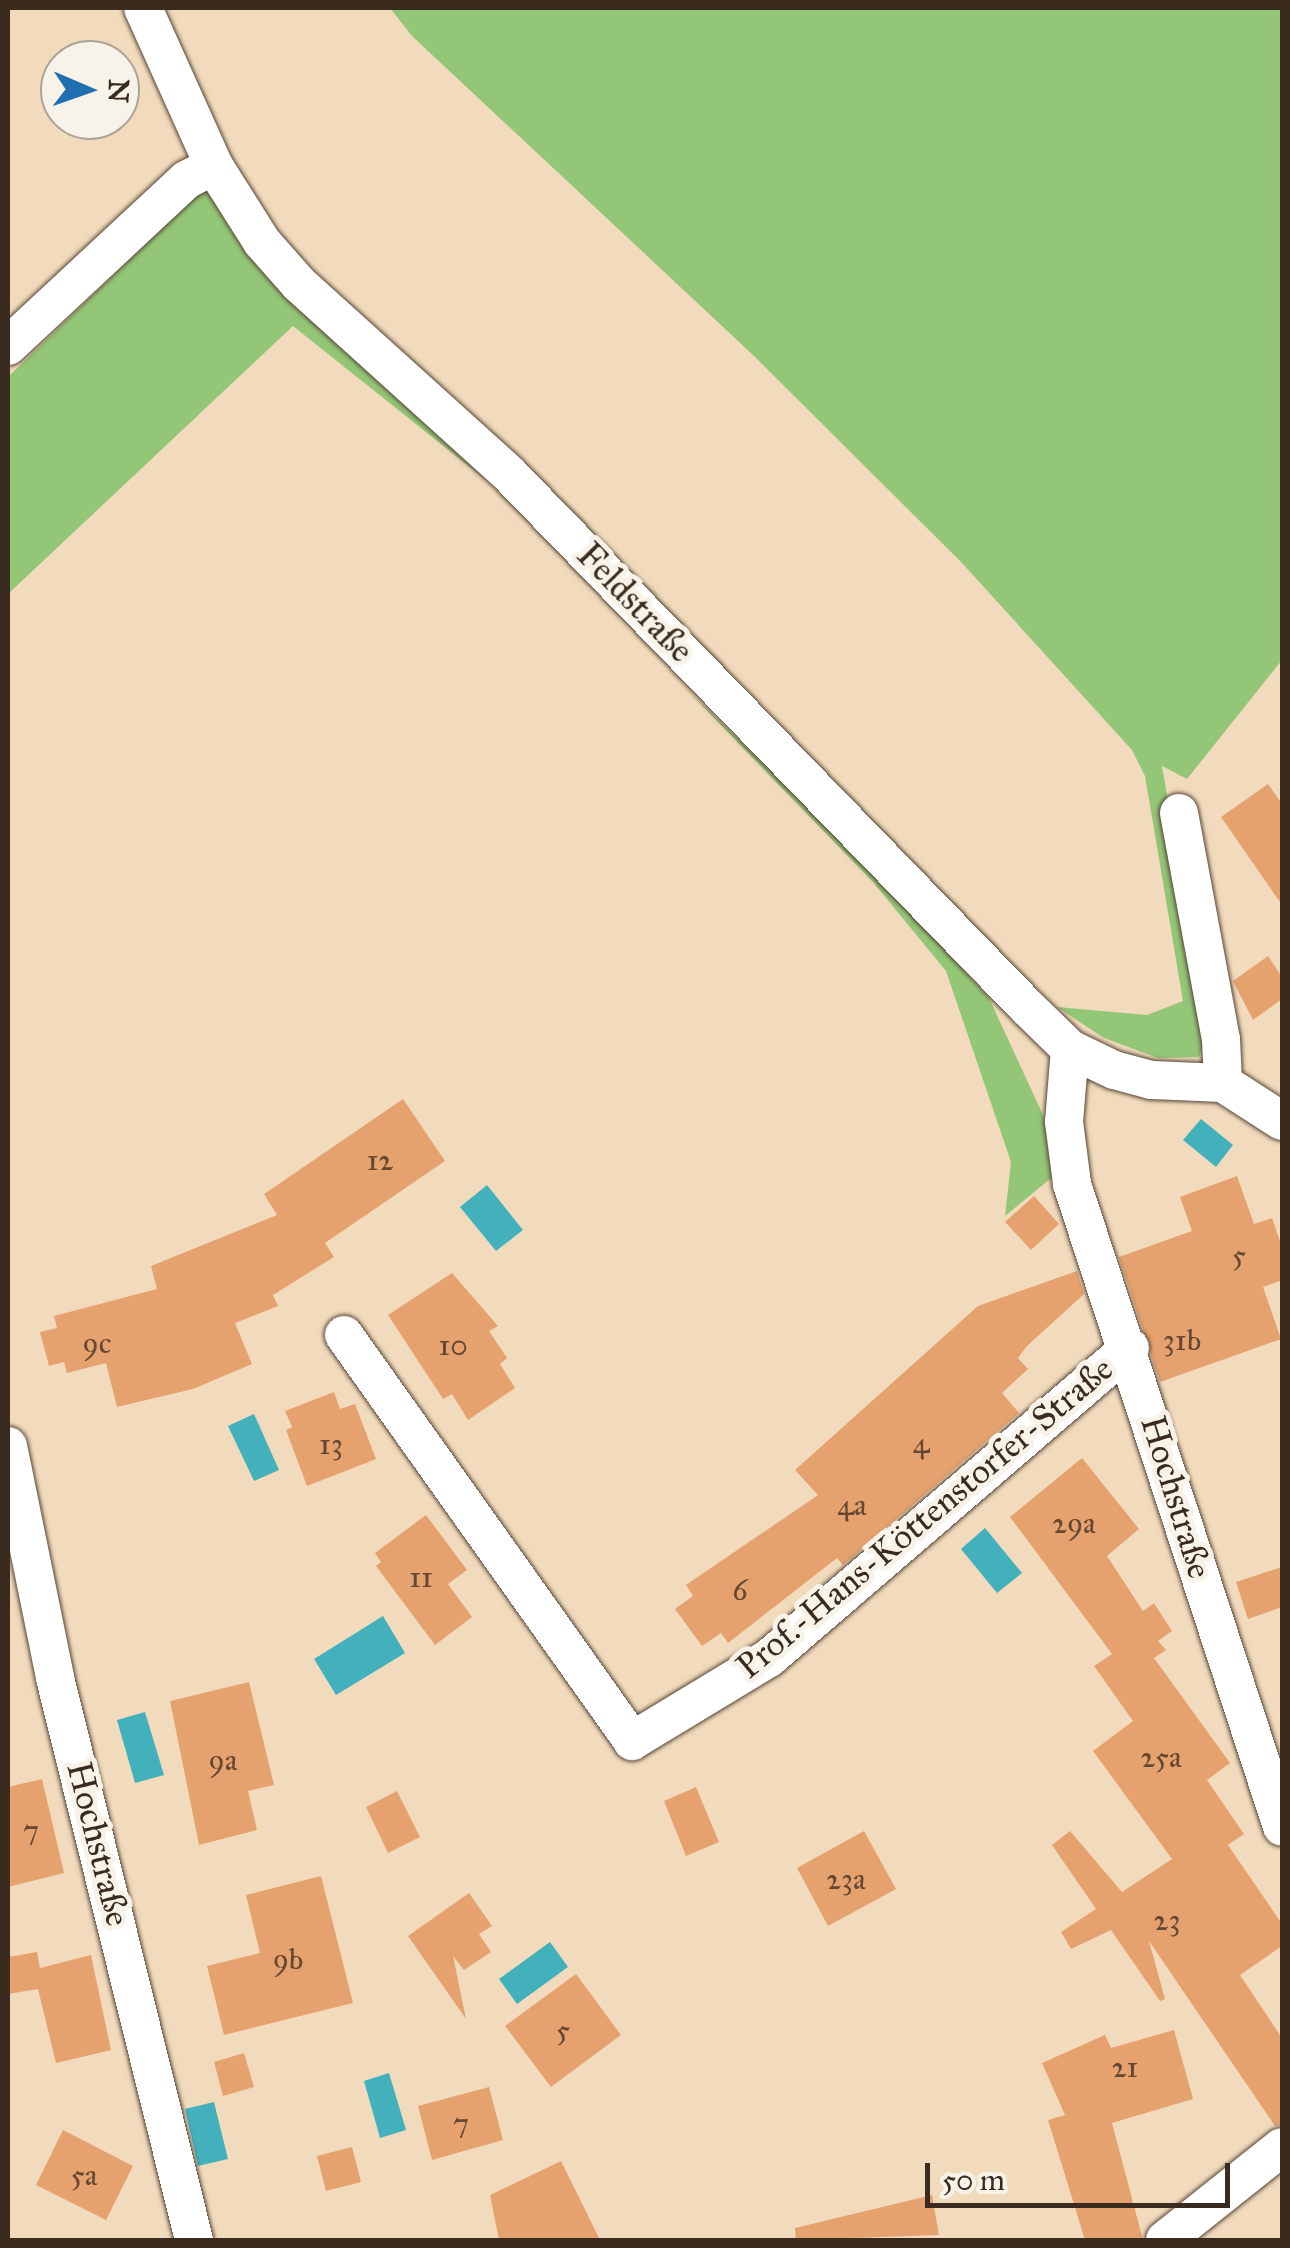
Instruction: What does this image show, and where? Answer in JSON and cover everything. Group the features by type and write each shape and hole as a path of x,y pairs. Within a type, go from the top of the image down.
{"street":[{"name":"Feldstraße","path":"143,8 214,166 262,242 299,284 508,473 1070,1048 1152,1080 1223,1083"},
{"path":"8,346 186,180 214,166"},
{"path":"1178,813 1221,1039 1223,1083 1282,1121"},
{"name":"Hochstraße","path":"1070,1048 1064,1122 1072,1184 1130,1347 1282,1827"},
{"name":"Prof.-Hans-Köttenstorfer-Straße","path":"344,1335 632,1741 769,1658 1130,1347"},
{"name":"Hochstraße","path":"8,1446 55,1678 194,2240"},
{"path":"1165,2240 1282,2147"}],"green space":[{"path":"390,8 1282,8 1282,660 1187,779 1162,766 1208,1031 1199,1057 1158,1058 1104,1038 1057,1007 1147,1015 1183,1001 1145,776 1132,750 962,563 753,355 412,36"},
{"path":"205,187 315,324 491,484 293,326 8,594 8,377"},
{"path":"684,687 869,865 989,998 1050,1130 1056,1174 1005,1216 1011,1162 946,971 873,882"}],"water":[{"path":"1201,1119 1233,1145 1216,1167 1183,1140"},
{"path":"487,1185 523,1230 496,1251 460,1207"},
{"path":"254,1414 279,1470 254,1481 228,1426"},
{"path":"985,1528 1022,1573 997,1593 961,1549"},
{"path":"383,1616 405,1653 336,1695 314,1659"},
{"path":"145,1712 164,1775 135,1783 117,1720"},
{"path":"550,1942 568,1967 517,2004 499,1979"},
{"path":"389,2073 406,2130 380,2138 364,2081"},
{"path":"214,2102 228,2159 198,2166 185,2109"}],"building":[{"path":"1268,784 1282,804 1282,905 1221,817"},
{"path":"1268,956 1282,977 1282,999 1253,1020 1233,981"},
{"path":"403,1099 445,1161 325,1243 334,1257 273,1295 278,1306 235,1323 252,1364 193,1389 117,1407 106,1363 67,1373 64,1362 49,1366 40,1332 57,1328 54,1316 157,1289 151,1266 277,1215 264,1194"},
{"path":"1237,1176 1254,1224 1272,1218 1282,1247 1282,1280 1263,1287 1281,1339 1160,1382 1119,1257 1192,1231 1180,1197"},
{"path":"1034,1196 1059,1224 1031,1250 1005,1222"},
{"path":"1077,1271 1084,1294 1027,1346 1018,1358 1028,1369 1002,1393 1019,1413 843,1565 837,1558 728,1643 721,1633 702,1646 675,1609 693,1596 686,1585 818,1495 795,1470 978,1306"},
{"path":"452,1273 498,1326 489,1331 507,1358 500,1364 515,1388 468,1420 452,1394 443,1399 388,1315"},
{"path":"334,1392 340,1409 355,1404 376,1459 307,1486 286,1430 292,1427 285,1411"},
{"path":"1082,1458 1139,1529 1107,1556 1143,1611 1154,1603 1172,1631 1158,1641 1166,1650 1154,1658 1230,1763 1207,1780 1244,1834 1228,1845 1282,1924 1282,1946 1240,1975 1282,2038 1282,2125 1275,2126 1149,1941 1165,1999 1160,2001 1111,1930 1071,1949 1061,1932 1096,1909 1052,1845 1070,1831 1122,1892 1172,1859 1093,1751 1133,1721 1094,1666 1112,1654 1010,1517"},
{"path":"426,1515 467,1570 448,1584 472,1617 435,1645 376,1566 381,1562 375,1553"},
{"path":"1282,1567 1282,1607 1248,1619 1236,1582"},
{"path":"249,1682 274,1785 248,1791 257,1830 199,1845 170,1701"},
{"path":"42,1779 64,1873 8,1887 8,1787"},
{"path":"696,1787 719,1842 686,1856 664,1801"},
{"path":"397,1791 420,1837 388,1853 366,1807"},
{"path":"864,1831 896,1889 828,1926 797,1868"},
{"path":"321,1876 353,2003 224,2035 207,1966 260,1953 246,1895"},
{"path":"469,1893 492,1926 479,1934 491,1952 464,1970 453,1956 466,2019 408,1936"},
{"path":"37,1952 40,1968 91,1955 111,2050 56,2063 38,1989 8,1994 8,1957"},
{"path":"576,1974 621,2035 551,2087 505,2026"},
{"path":"1174,2030 1193,2099 1112,2123 1143,2240 1085,2240 1048,2120 1065,2115 1042,2063 1105,2035 1111,2048"},
{"path":"244,2053 254,2087 223,2096 214,2062"},
{"path":"489,2087 503,2140 432,2160 418,2106"},
{"path":"63,2130 133,2166 106,2220 36,2185"},
{"path":"352,2147 361,2182 326,2191 317,2156"},
{"path":"561,2161 600,2240 499,2240 490,2195"},
{"path":"932,2195 939,2235 796,2240 795,2228"}]}
